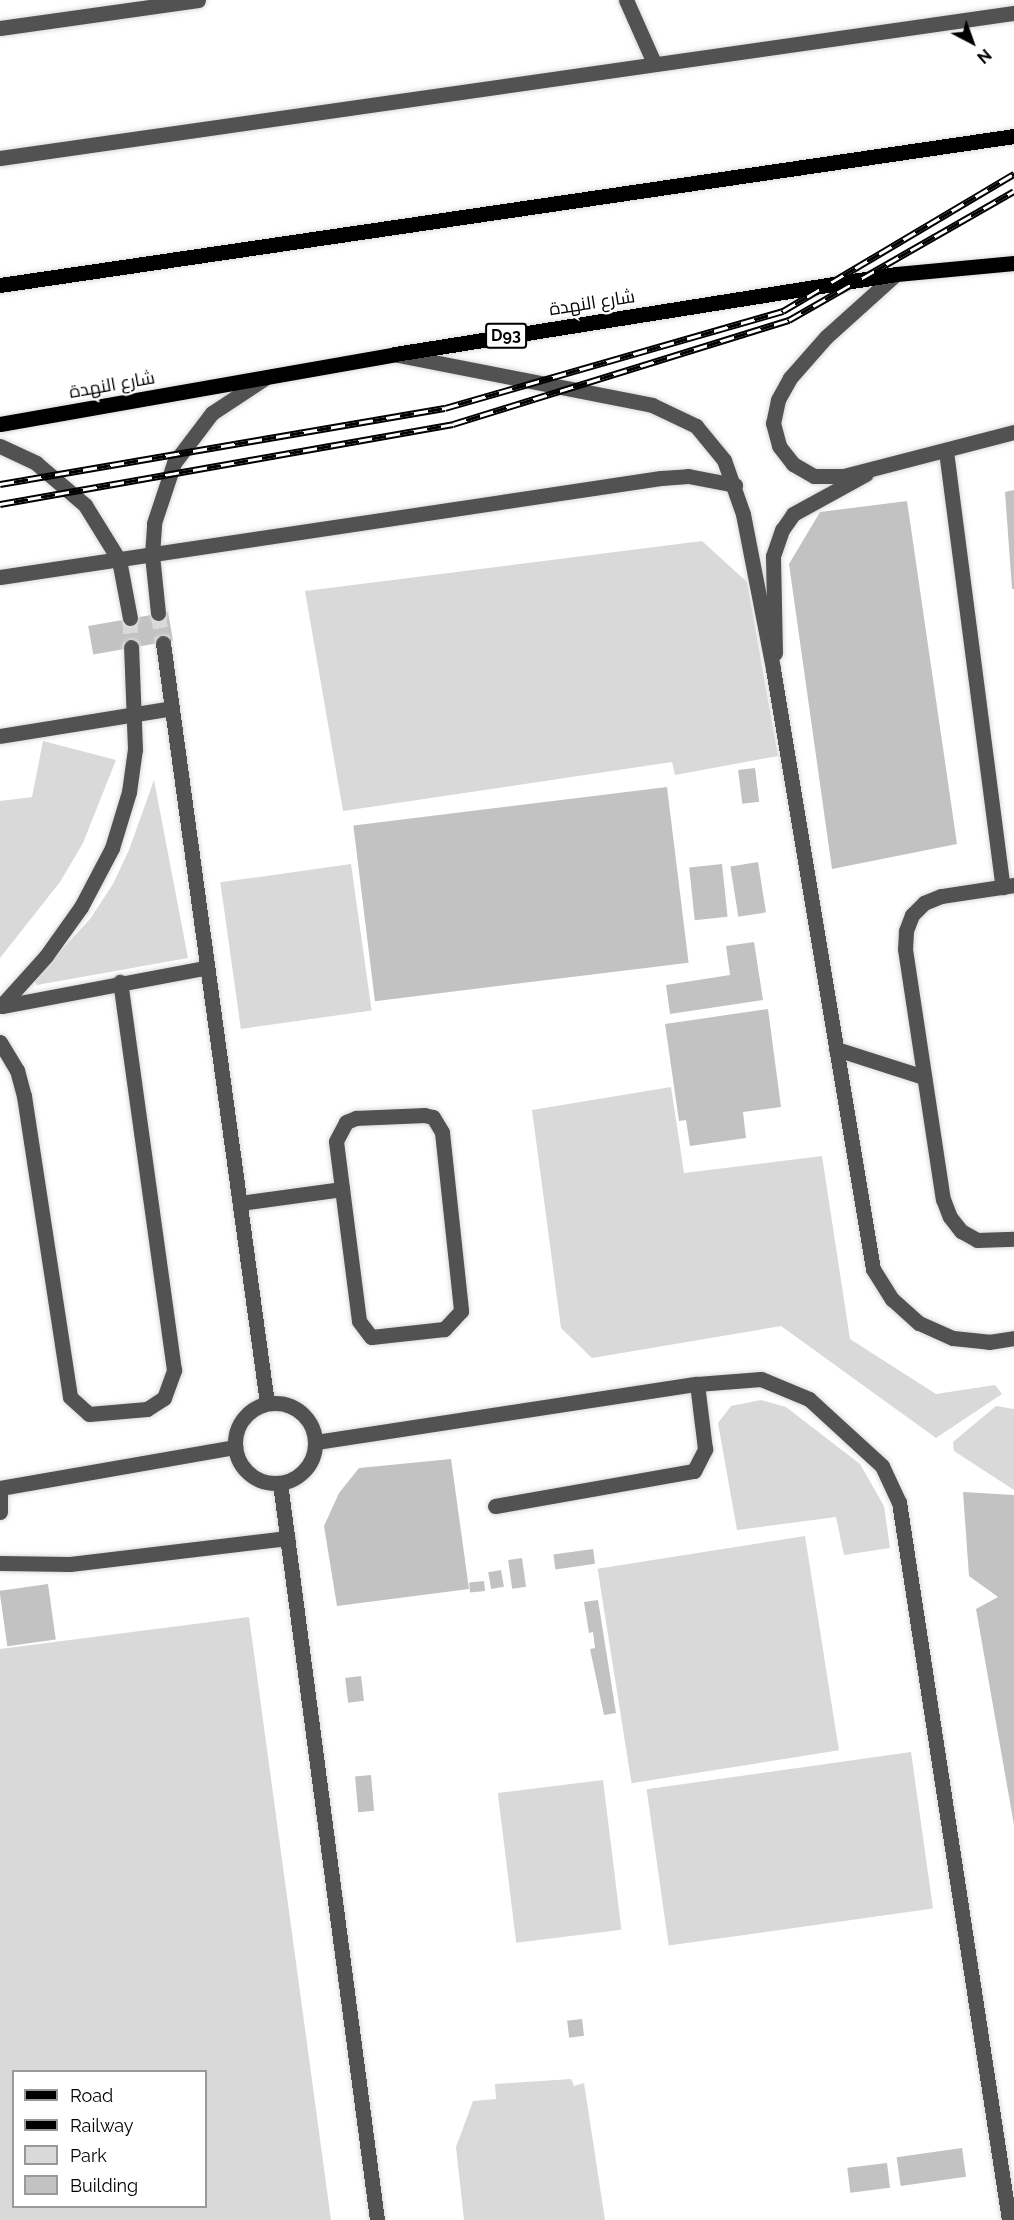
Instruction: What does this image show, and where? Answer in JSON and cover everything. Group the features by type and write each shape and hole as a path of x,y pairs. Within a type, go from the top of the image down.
{"main road":[{"path":"0,285 1014,136"},
{"name":"شارع النهدة","path":"0,424 395,354 897,274 1014,263"}],"street":[{"path":"0,28 198,0"},
{"path":"626,0 654,63"},
{"path":"0,158 1014,13"},
{"path":"897,274 826,337 790,378 778,400 773,423 779,446 793,464 814,476 868,472 1014,432"},
{"path":"395,354 652,405 696,426 712,441 735,485 773,669 873,1269 892,1299 919,1323 953,1338 989,1342 1014,1338"},
{"path":"158,613 152,555 154,523 174,463 212,413 265,378"},
{"path":"0,446 36,463 62,482 85,505 119,560 130,618"},
{"path":"946,450 1008,886 941,896 924,903 912,915 906,932 905,949 943,1199 950,1216 961,1231 977,1240 1014,1239"},
{"path":"773,669 777,613 772,556 782,530 793,514 868,472"},
{"path":"0,577 661,478 688,476 735,485"},
{"path":"163,643 205,968 267,1403"},
{"path":"0,1006 46,956 81,907 112,848 129,792 134,714 131,647"},
{"path":"0,736 172,708"},
{"path":"0,1006 205,968"},
{"path":"0,1042 17,1070 24,1096 70,1397 89,1414 147,1409 170,1390 174,1370 120,982"},
{"path":"836,1049 924,1077"},
{"path":"424,1115 440,1124 461,1302 452,1325 378,1338 365,1333 359,1321 342,1189 336,1141 346,1122 424,1115"},
{"path":"240,1203 342,1189"},
{"path":"316,1442 697,1384 761,1379 795,1390 873,1456 896,1489 1009,2220"},
{"path":"495,1506 694,1471 705,1449 697,1384"},
{"path":"267,1403 285,1403 301,1411 312,1425 316,1442 306,1469 280,1483 264,1482 250,1475 239,1463 235,1447 237,1427 249,1411 267,1403"},
{"path":"0,1488 235,1447"},
{"path":"280,1483 377,2220"},
{"path":"0,1496 0,1512"},
{"path":"0,1563 70,1564 287,1538"}],"green space":[{"path":"702,541 747,582 778,756 675,775 672,762 343,811 305,591"},
{"path":"43,741 116,760 83,843 60,882 0,958 0,801 32,797"},
{"path":"154,780 188,958 37,985 34,980 90,919 113,884 129,850"},
{"path":"351,864 372,1011 241,1029 220,882"},
{"path":"671,1087 684,1173 822,1156 850,1339 936,1394 995,1385 1002,1394 936,1438 781,1326 592,1358 561,1328 532,1110"},
{"path":"761,1400 786,1407 860,1464 884,1506 890,1548 844,1555 836,1517 737,1530 718,1423 731,1406"},
{"path":"996,1406 1014,1409 1014,1490 954,1451 953,1442"},
{"path":"805,1536 839,1750 632,1783 598,1569"},
{"path":"249,1617 331,2220 0,2220 0,1649"},
{"path":"911,1752 933,1908 669,1946 647,1789"},
{"path":"603,1780 621,1930 516,1943 498,1793"},
{"path":"571,2079 574,2086 584,2083 605,2220 464,2220 456,2147 473,2101 496,2099 495,2084"}],"building":[{"path":"1014,490 1014,589 1012,589 1005,492"},
{"path":"907,501 957,844 832,869 789,564 820,512"},
{"path":"168,612 173,641 93,655 88,626"},
{"path":"755,768 759,802 742,804 738,770"},
{"path":"667,787 689,963 375,1001 353,826"},
{"path":"758,862 766,912 738,917 730,866"},
{"path":"722,864 728,917 695,920 689,867"},
{"path":"754,942 763,1000 670,1014 666,985 730,975 726,946"},
{"path":"768,1009 781,1107 743,1112 746,1138 690,1146 686,1120 679,1121 665,1024"},
{"path":"451,1459 469,1589 337,1606 324,1526 339,1493 359,1468"},
{"path":"963,1492 1014,1495 1014,1825 976,1609 998,1597 969,1576"},
{"path":"593,1549 595,1564 555,1569 553,1555"},
{"path":"522,1558 526,1587 512,1589 508,1560"},
{"path":"501,1570 504,1587 491,1589 488,1572"},
{"path":"484,1581 485,1591 470,1593 469,1583"},
{"path":"48,1584 56,1639 7,1646 0,1591"},
{"path":"598,1600 616,1713 604,1715 590,1649 595,1648 593,1632 589,1633 584,1602"},
{"path":"361,1676 364,1701 348,1703 345,1678"},
{"path":"371,1775 374,1811 358,1812 355,1776"},
{"path":"582,2019 584,2036 569,2038 567,2021"},
{"path":"962,2148 966,2177 901,2186 897,2157"},
{"path":"887,2163 890,2188 850,2193 847,2168"}],"tunnel":[{"path":"158,613 163,643"},
{"path":"130,618 131,647"}],"railway":[{"path":"0,484 445,408 783,311 1014,174"},
{"path":"0,504 453,424 789,320 1014,191"}]}
